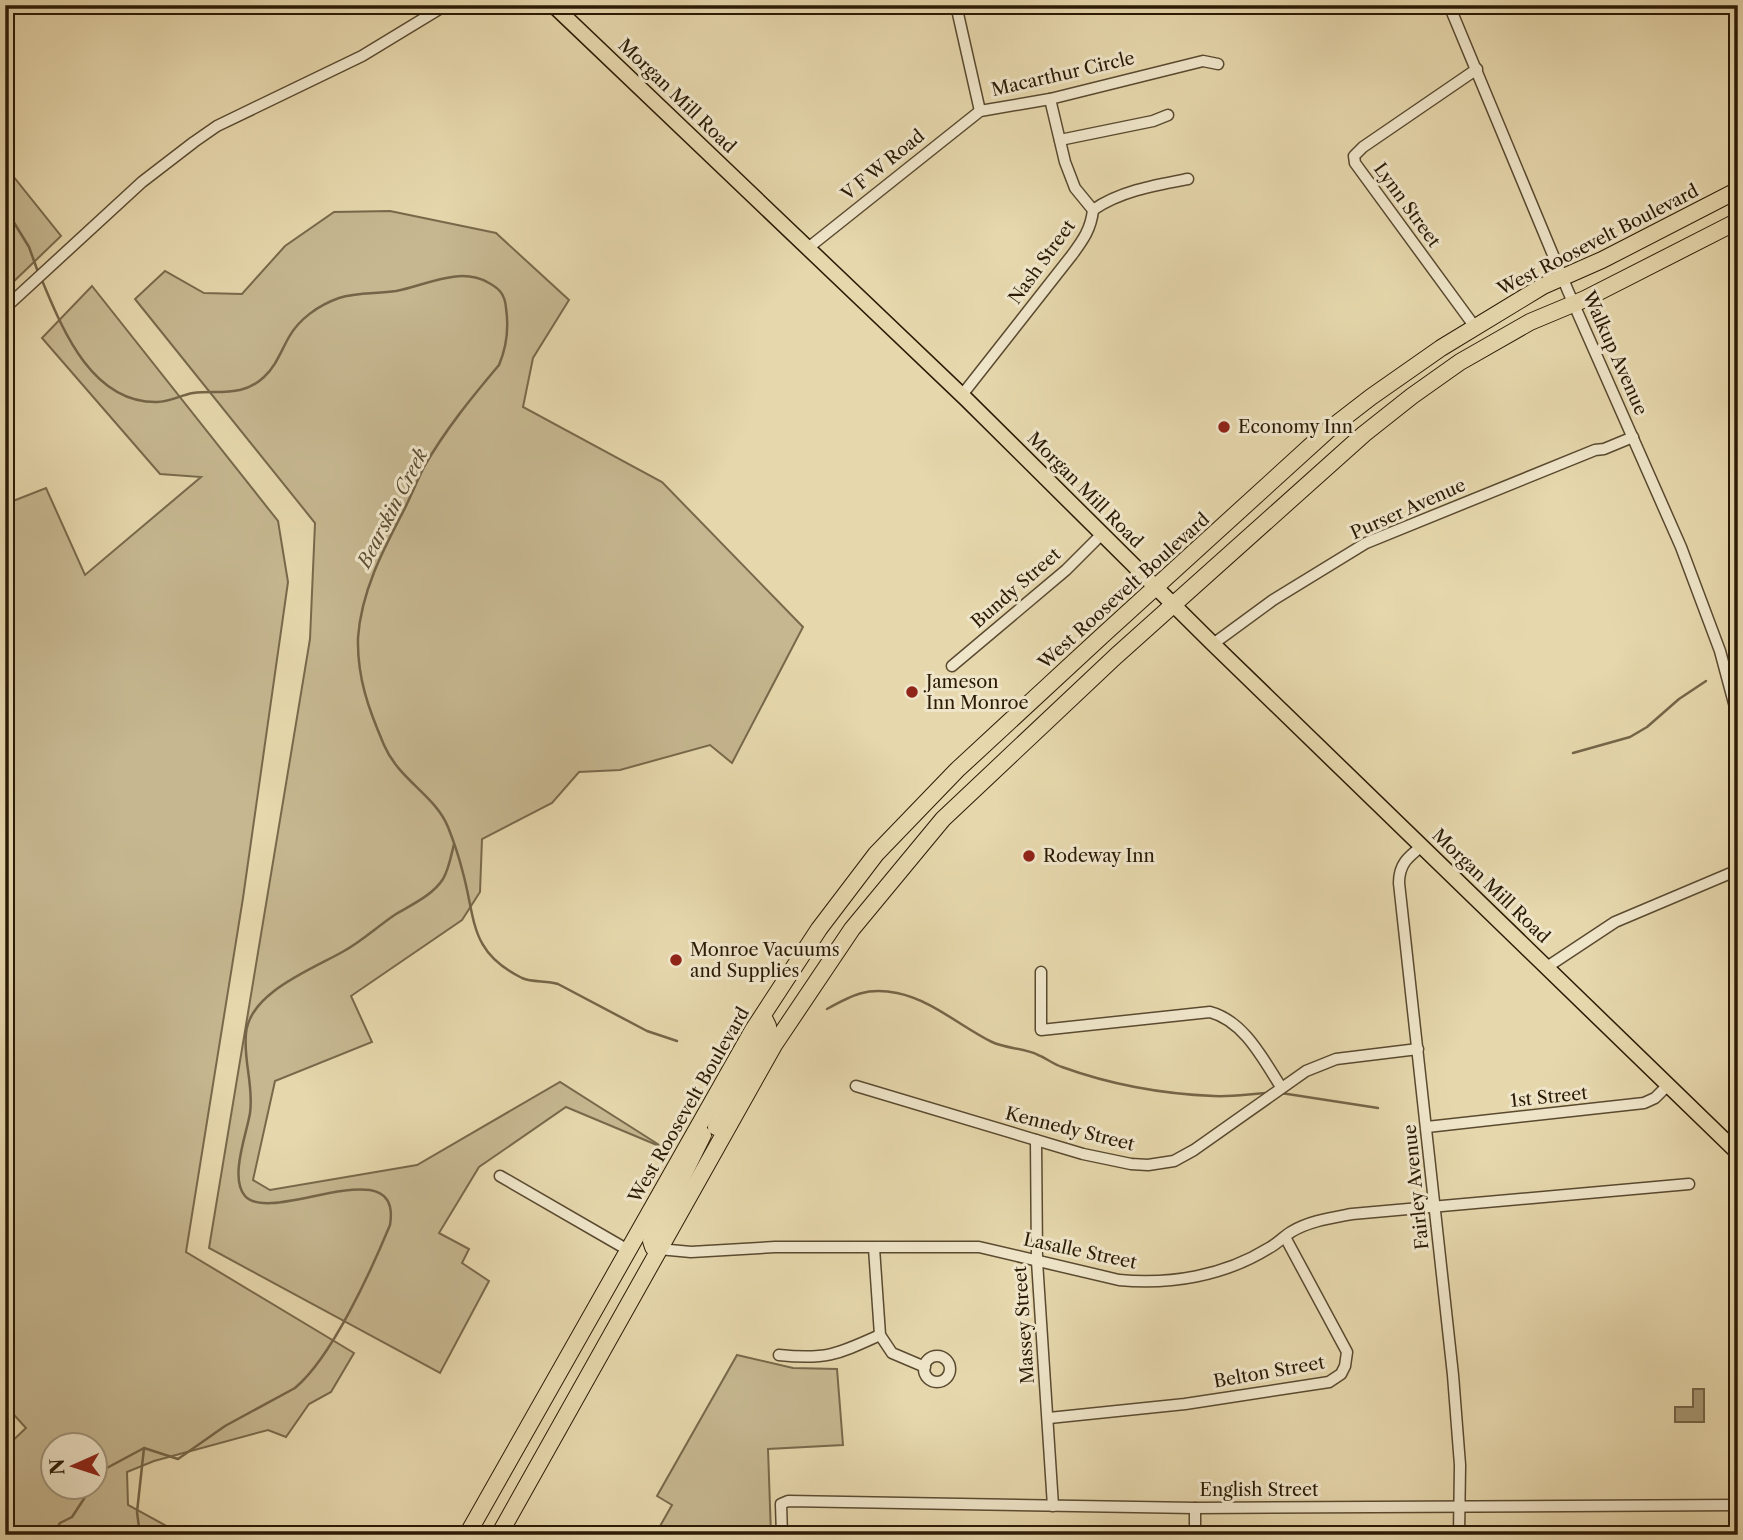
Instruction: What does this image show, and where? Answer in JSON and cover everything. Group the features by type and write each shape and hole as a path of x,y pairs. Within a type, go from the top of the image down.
{"highway":[{"name":"West Roosevelt Boulevard","path":"467,1535 762,1016 819,929 876,854 957,770 1327,431 1410,369 1543,286 1602,260 1738,190"},
{"path":"499,1535 774,1045 852,929 943,819 1056,711 1364,434 1412,396 1460,362 1530,322 1574,303 1738,221"},
{"path":"697,1182 717,1125 768,1032 768,1026 762,1016"},
{"path":"659,1249 653,1247 651,1241 692,1160 722,1084"}],"main road":[{"name":"Morgan Mill Road","path":"553,5 962,395 1155,588 1738,1153"}],"street":[{"path":"5,307 142,182 217,126 362,56 446,5"},
{"name":"Macarthur Circle","path":"956,5 980,111 1050,99 1203,61 1218,64"},
{"name":"Walkup Avenue","path":"1449,5 1562,277 1681,547 1717,644 1738,718"},
{"name":"Lynn Street","path":"1475,327 1355,163 1354,156 1363,147 1477,69"},
{"name":"Nash Street","path":"962,395 1086,236 1093,211 1075,188 1065,162 1050,99"},
{"name":"V F W Road","path":"808,248 980,111"},
{"path":"1060,140 1153,121 1168,115"},
{"path":"1093,211 1103,203 1148,187 1188,179"},
{"name":"Purser Avenue","path":"1213,644 1273,600 1366,543 1633,437"},
{"name":"Bundy Street","path":"952,666 1066,570 1101,535"},
{"name":"Fairley Avenue","path":"1422,846 1407,858 1399,873 1456,1412 1460,1465 1459,1535"},
{"path":"1547,967 1615,922 1738,870"},
{"path":"1041,972 1041,1030 1210,1012 1222,1015 1240,1029 1281,1087"},
{"name":"Kennedy Street","path":"856,1086 1083,1154 1131,1164 1174,1161 1226,1128 1281,1087 1306,1071 1327,1062 1418,1049"},
{"name":"1st Street","path":"1427,1128 1644,1103 1655,1098 1668,1085"},
{"name":"Massey Street","path":"1035,1140 1037,1261 1053,1506"},
{"path":"500,1177 628,1250"},
{"name":"Lasalle Street","path":"659,1249 691,1252 775,1247 979,1247 1119,1280 1176,1280 1202,1276 1222,1269 1268,1249 1306,1224 1324,1219 1435,1206 1689,1184"},
{"name":"Belton Street","path":"1049,1418 1288,1390 1329,1382 1341,1374 1346,1366 1347,1352 1285,1237"},
{"path":"874,1248 880,1335 892,1353 925,1367"},
{"path":"779,1355 819,1358 836,1354 880,1335"},
{"name":"English Street","path":"782,1535 781,1504 788,1501 1195,1508 1738,1506"},
{"path":"1195,1508 1195,1535"}],"shaded area":[{"path":"5,166 61,236 9,286 5,282"},
{"path":"390,211 496,233 569,300 533,358 523,407 662,482 803,627 732,763 710,745 620,770 579,772 552,803 482,839 480,892 462,920 351,996 372,1042 275,1081 253,1180 270,1190 417,1165 560,1082 664,1148 566,1107 479,1167 439,1233 469,1249 462,1263 489,1281 440,1373 209,1248 310,639 315,523 135,299 165,271 204,293 242,294 285,246 334,212"},
{"path":"92,286 278,521 288,582 243,898 186,1252 354,1353 331,1392 309,1404 286,1437 268,1430 154,1461 127,1472 128,1505 183,1535 5,1535 5,1448 26,1428 5,1405 5,554 11,560 8,503 46,488 85,575 201,477 160,474 42,338"},
{"path":"737,1355 793,1368 837,1369 843,1445 768,1449 771,1535 655,1535 672,1505 657,1496"},
{"path":"1693,1389 1704,1389 1704,1422 1675,1422 1675,1407 1693,1407"}],"waterway":[{"name":"Bearskin Creek","path":"5,208 29,247 38,272"},
{"name":"Bearskin Creek","path":"41,278 70,339 97,376 114,390 134,399 157,402 193,393 248,388 272,368 298,324 317,309 339,298 396,291 455,276 478,278 493,285 501,293 507,315 507,330 499,365 432,453 368,588 358,638 365,693 373,719 391,757 398,768 435,806 448,827 477,933 492,957 522,978 558,984 647,1031 677,1041"},
{"path":"1573,753 1630,737 1706,681"},
{"name":"Bearskin Creek","path":"108,1467 144,1448 178,1459 225,1426 295,1388 323,1356 349,1312 390,1225 389,1203 376,1192 357,1189 280,1202 259,1203 245,1196 240,1188 239,1167 251,1103 246,1033 250,1018 259,1005 285,983 351,947 434,890 445,875 454,844"},
{"path":"827,1009 860,993 897,993 910,996 934,1008 992,1042 1033,1053 1059,1066 1098,1078 1136,1087 1195,1095 1267,1093"},
{"path":"1281,1093 1378,1108"},
{"name":"Bearskin Creek","path":"140,1535 137,1512 144,1448"},
{"path":"53,1535 60,1523 72,1517 82,1502"}],"place":[{"name":"Economy Inn","path":"1224,427"},
{"name":"Jameson Inn Monroe","path":"912,692"},
{"name":"Rodeway Inn","path":"1029,856"},
{"name":"Monroe Vacuums and Supplies","path":"676,960"}]}
